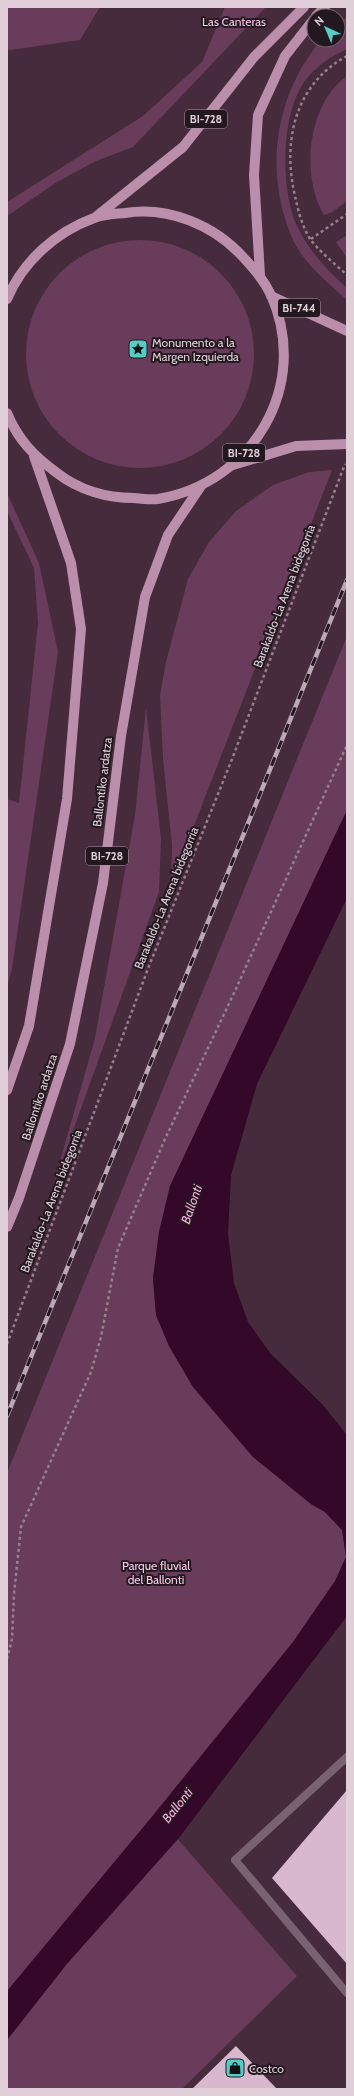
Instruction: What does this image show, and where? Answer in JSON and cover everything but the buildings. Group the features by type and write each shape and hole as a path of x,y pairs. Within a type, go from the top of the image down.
{"main road":[{"name":"BI-728","path":"7,299 12,286 34,256 62,233 96,217 183,147 254,57 304,7"},
{"name":"BI-728","path":"260,275 254,175 258,115 285,56 306,29"},
{"name":"BI-728","path":"7,413 12,426 34,456 70,483 112,498 157,499 201,486 233,465 258,438 276,405 283,368 282,331 271,296 260,275 228,241 188,219 142,210 96,217"},
{"name":"BI-744","path":"271,296 347,331"},
{"path":"233,465 296,446 347,444"},
{"name":"BI-728","path":"7,1090 29,1026 67,799 82,629 71,563 34,456"},
{"name":"Ballontiko ardatza","path":"7,1227 19,1198 71,1037 103,883 121,736 145,597 168,535 201,486"}],"lane":[{"path":"347,1758 235,1860 347,1993"}],"path":[{"path":"347,56 321,74 308,90 294,125 290,162 291,181 301,219 310,239 347,276"},
{"path":"310,239 347,214"},
{"name":"Barakaldo-La Arena bidegorria","path":"7,1344 146,974 232,759 347,460"},
{"path":"7,1659 12,1639 14,1594 21,1527 91,1372 100,1337 118,1248 165,1139 234,993 347,745"}],"green space":[{"path":"7,7 100,7 80,40 10,50 7,49"},
{"name":"Las Canteras","path":"225,7 266,7 133,147 96,161 57,182 7,216 7,202 143,116 202,62"},
{"path":"347,17 347,49 321,64 308,77 299,91 292,109 288,129 286,171 291,211 297,226 319,260 347,288 347,300 311,266 294,242 284,216 279,190 277,163 278,137 284,111 293,86 305,62 315,48 346,48"},
{"path":"347,76 347,201 331,213 324,215 316,199 312,180 310,161 312,141 316,121 324,103 334,88"},
{"path":"347,235 347,258 336,242"},
{"path":"140,240 162,242 184,249 203,259 228,282 240,300 249,321 252,332 254,354 252,376 245,398 235,417 212,442 194,454 173,463 162,466 140,468 118,466 96,459 77,449 52,426 40,408 31,387 28,376 26,354 28,332 35,310 45,291 68,266 86,254 107,245 118,242"},
{"path":"332,470 171,885 172,845 163,759 160,695 166,662 188,579 209,542 236,511 273,485 309,472"},
{"path":"7,493 39,563 58,652 12,969 7,987 7,799 19,803 38,623 34,568 7,511"},
{"name":"Parque fluvial del Ballonti","path":"347,636 347,810 170,1186 159,1232 153,1278 156,1315 169,1346 193,1387 253,1457 311,1504 325,1512 342,1530 346,1557 335,1581 293,1642 155,1813 297,1976 182,2089 7,2089 7,2040 66,1965 7,1991 7,1473"},
{"path":"146,708 161,838 159,892 53,1186 95,1038 135,815"}],"water":[{"name":"Ballonti","path":"347,810 347,898 257,1084 231,1175 228,1234 234,1283 248,1322 270,1353 322,1404 347,1435 347,1616 178,1839 66,1965 7,2040 7,1991 155,1813 293,1642 335,1581 346,1557 342,1530 325,1512 311,1504 253,1457 193,1387 169,1346 156,1315 153,1278 159,1232 170,1186"}],"railway":[{"path":"7,1416 347,580"}],"place":[{"name":"Monumento a la Margen Izquierda","path":"138,349"},
{"name":"Costco","path":"235,2068"}]}
